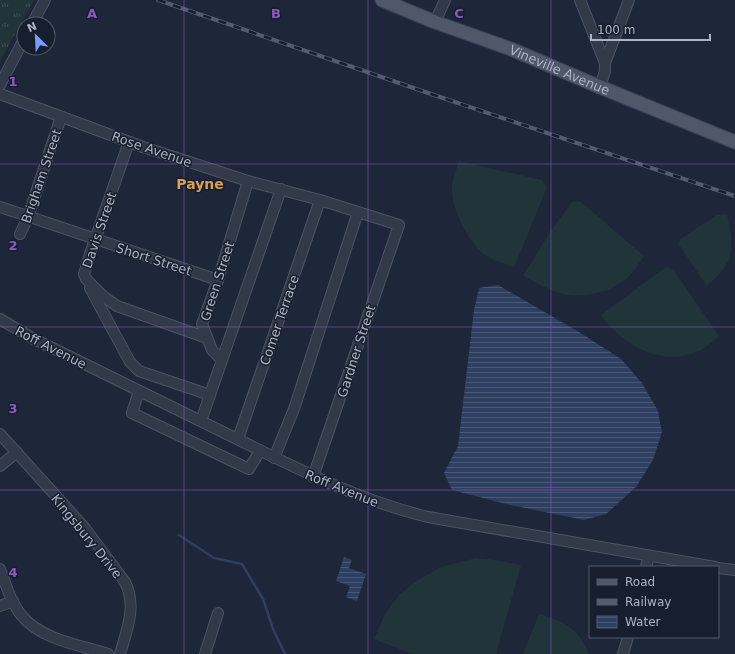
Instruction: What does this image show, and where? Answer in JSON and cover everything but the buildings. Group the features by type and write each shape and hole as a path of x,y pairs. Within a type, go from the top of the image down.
{"main road":[{"name":"Vineville Avenue","path":"382,0 435,22 510,49 735,142"}],"street":[{"path":"36,16 45,0"},
{"path":"435,22 445,0"},
{"path":"580,0 605,63"},
{"path":"600,87 605,71 605,63 629,0"},
{"path":"0,85 16,54"},
{"name":"Rose Avenue","path":"0,94 129,142 248,181 320,200 399,225"},
{"name":"Brigham Street","path":"20,234 28,217 61,117"},
{"name":"Davis Street","path":"129,142 84,274 86,279 104,297 117,306 206,338"},
{"name":"Green Street","path":"222,360 212,350 206,338 202,324 218,280 248,181"},
{"path":"201,421 281,189"},
{"name":"Comer Terrace","path":"238,439 320,200"},
{"name":"Short Street","path":"0,207 218,280"},
{"path":"274,458 294,409 358,212"},
{"name":"Gardner Street","path":"313,477 399,225"},
{"path":"86,279 130,362 138,371 210,395"},
{"name":"Roff Avenue","path":"0,319 32,338 274,458 313,477 366,499 415,514 711,566"},
{"path":"139,390 132,413 249,469 260,451"},
{"name":"Kingsbury Drive","path":"0,434 84,527 125,582 129,590 131,606 120,654"},
{"path":"0,466 17,452"},
{"path":"646,566 648,556"},
{"name":"Roff Avenue","path":"719,567 735,570"},
{"path":"0,569 13,601 22,616 42,633 108,654"},
{"path":"0,606 13,601"},
{"path":"205,654 218,613"},
{"path":"623,654 628,638"}],"green space":[{"path":"0,0 34,0 25,16 16,16 16,32 0,61"},
{"path":"459,161 542,180 547,187 514,268 488,257 475,246 464,229 456,211 452,194 453,181"},
{"path":"572,202 581,202 644,256 630,276 605,291 579,296 563,294 553,291 523,276 550,232"},
{"path":"727,214 732,246 728,262 707,286 679,245 680,239 717,215"},
{"path":"666,267 673,269 719,336 702,350 685,356 671,357 644,351 620,336 601,315"},
{"path":"476,558 521,565 496,654 412,654 374,639 384,616 399,595 415,582 441,567"},
{"path":"539,614 570,627 585,645 589,654 523,654"}],"water":[{"path":"498,285 579,332 621,359 642,383 658,411 662,432 653,460 636,487 606,514 584,520 506,504 452,490 444,473 458,446 474,310 479,288"},
{"path":"344,557 352,560 349,568 366,574 357,601 346,597 350,586 336,581"}],"waterway":[{"path":"179,535 214,558 242,564 263,599 273,629 285,654"}],"railway":[{"path":"158,0 735,196"}],"district":[{"name":"Payne","path":"200,184"}]}
